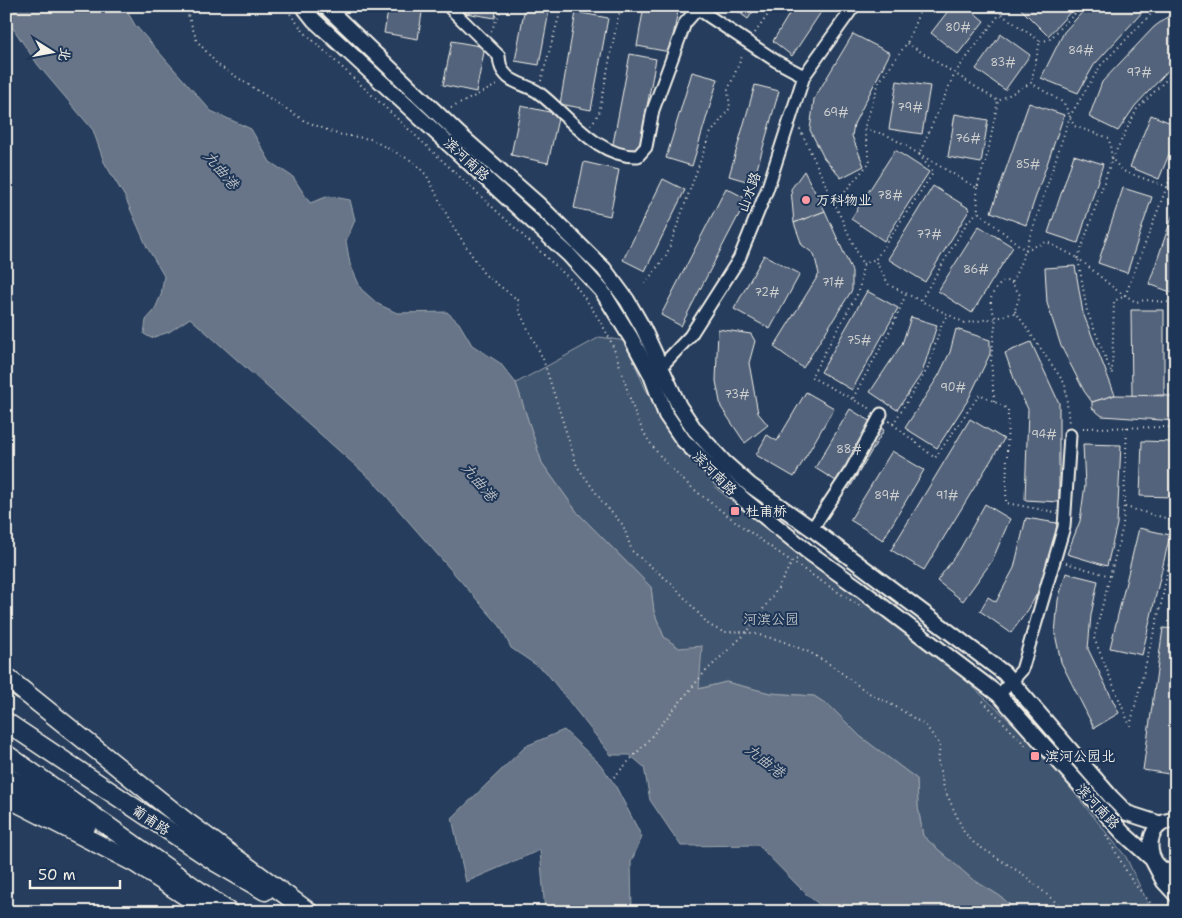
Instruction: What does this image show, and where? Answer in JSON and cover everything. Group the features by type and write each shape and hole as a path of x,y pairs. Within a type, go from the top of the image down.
{"main road":[{"path":"6,677 184,820 309,912"},
{"name":"葡甫路","path":"6,722 217,863 300,912"},
{"name":"葡甫路","path":"6,754 229,912"},
{"path":"6,776 64,811 135,863 210,912"},
{"path":"6,797 135,863"}],"street":[{"name":"滨河南路","path":"303,6 314,20 569,255 602,291 631,338 656,372 666,415 683,440 722,481 807,551 860,588 998,695 1123,833 1152,859 1164,882 1176,895"},
{"path":"325,6 538,204 604,269 627,300 656,372 695,430 718,456 750,485 812,528 974,649 1012,681 1127,813 1171,819"},
{"path":"448,6 499,56 500,68 510,78 538,93 598,144 613,152 629,157 638,156 646,147 653,110 685,23 699,8 776,62 804,76"},
{"name":"山水路","path":"656,372 690,336 739,259 767,190 791,111 804,76 854,6"},
{"path":"812,528 851,470 881,414"},
{"path":"998,695 1022,670 1064,527 1070,436"},
{"path":"1171,819 1151,836 1149,844 1152,859 1163,870 1176,873"}],"path":[{"path":"185,6 197,41 218,65 305,121 337,134 370,139 414,162 427,176 451,223 484,274 518,300 519,311 543,359 577,466 604,504 623,525 632,550 671,583 709,625 723,632 747,632 779,640 809,652 831,664 867,692 898,708 926,726 940,745 938,762 944,788 964,832 974,843 1024,875 1059,905 1073,912"},
{"path":"484,42 497,22 503,6"},
{"path":"538,93 562,6"},
{"path":"586,134 599,113 618,17 622,6"},
{"path":"645,284 667,254 710,134 730,108 728,90 748,43 774,6"},
{"path":"835,204 870,162 864,129 879,82 907,43 919,13 926,6"},
{"path":"989,6 1040,41 1049,40 1082,6"},
{"path":"920,154 954,73 1006,6"},
{"path":"1012,283 1070,116 1100,65 1155,10"},
{"path":"998,101 1031,83 1040,41"},
{"path":"907,43 998,101"},
{"path":"1176,70 1137,109 1112,159 1078,258 1086,311 1112,374 1114,301 1125,296 1176,163"},
{"path":"439,114 510,78"},
{"path":"1031,83 1064,103 1074,126 1109,138 1112,159 1123,172 1176,190"},
{"path":"998,101 988,152 977,188 978,212 1025,250"},
{"path":"791,111 863,264 859,292 811,377 881,414 935,458 980,394 1008,409 1006,503 1064,514"},
{"path":"864,129 887,135 977,188"},
{"path":"863,264 876,259 933,173 920,154"},
{"path":"920,300 968,221 978,212"},
{"path":"1025,250 1047,242 1078,258 1125,296 1136,302 1145,300 1176,303"},
{"path":"876,259 889,285 965,322 996,318 1015,311"},
{"path":"994,402 992,359 996,318 990,307 992,293 1004,280 1012,283 1020,295 1015,311"},
{"path":"853,399 893,325 906,294"},
{"path":"1015,311 1065,384 1069,428 1176,427"},
{"path":"892,424 928,368 942,323 949,314"},
{"path":"1172,386 1176,342"},
{"path":"1127,428 1123,526 1094,638 1130,726 1162,600 1176,526"},
{"path":"1124,507 1176,521"},
{"path":"614,777 645,744 704,673 747,632 778,588 792,562 807,551"},
{"path":"1054,559 1110,576"}],"green space":[{"name":"河滨公园","path":"600,337 625,341 646,390 718,490 924,642 1035,744 1126,857 1152,912 1018,912 1000,896 972,879 923,836 918,807 917,779 861,737 831,707 814,696 770,693 726,682 698,689 679,648 664,637 654,612 651,587 577,512 542,463 516,383"}],"water":[{"name":"九曲港","path":"6,6 124,6 135,25 211,111 251,129 270,162 293,177 310,203 329,196 350,200 355,220 346,241 350,264 361,289 378,304 397,313 447,312 459,323 472,345 500,363 516,383 542,463 577,512 651,587 654,612 664,637 679,648 702,646 699,689 726,682 770,693 814,696 831,707 861,737 917,779 918,807 923,836 972,879 1000,896 1018,912 829,912 806,894 758,845 681,846 650,800 644,767 630,755 611,755 545,671 511,648 500,626 374,482 190,318 169,332 151,338 144,334 146,320 154,311 161,295 164,276 147,247 125,197 104,162 93,130 38,65 6,18"},
{"path":"564,730 600,764 615,785 642,837 631,862 632,912 545,912 540,850 466,882 452,818 526,746"}],"building":[{"path":"389,6 423,6 418,39 384,33"},
{"path":"466,6 497,6 495,18 465,13"},
{"path":"525,6 550,6 539,65 515,61"},
{"path":"644,6 678,11 670,52 637,46"},
{"path":"730,6 757,6 748,19"},
{"path":"794,6 825,6 792,56 773,41"},
{"path":"952,6 966,6 984,21 958,54 931,33"},
{"path":"1018,6 1076,6 1048,36"},
{"path":"1088,6 1147,7 1094,65 1078,93 1041,78 1064,32"},
{"path":"576,12 608,18 591,110 560,104"},
{"path":"1174,12 1176,62 1135,106 1118,131 1089,117 1102,82 1154,27"},
{"path":"853,34 890,53 854,124 852,136 864,166 841,178 824,158 810,130 814,99"},
{"path":"1001,34 1030,55 1005,90 976,69"},
{"path":"452,41 485,47 476,92 443,85"},
{"path":"630,54 656,59 638,154 612,149"},
{"path":"692,72 718,79 692,166 666,158"},
{"path":"897,81 930,86 922,134 889,129"},
{"path":"755,85 779,91 753,183 729,176"},
{"path":"1029,103 1064,115 1026,225 991,212"},
{"path":"521,106 559,114 548,163 511,155"},
{"path":"955,114 988,120 981,163 948,157"},
{"path":"1151,115 1176,125 1176,137 1159,179 1130,167"},
{"path":"895,150 929,172 884,241 851,219"},
{"path":"1074,155 1103,164 1078,243 1048,233"},
{"path":"584,162 619,170 610,216 574,208"},
{"name":"万科物业","path":"804,171 825,211 794,223 791,189"},
{"path":"663,179 685,190 645,271 623,260"},
{"path":"933,186 970,209 925,282 888,259"},
{"path":"726,188 747,199 681,326 661,315"},
{"path":"1123,188 1152,197 1127,273 1098,263"},
{"path":"1176,205 1176,294 1149,284"},
{"path":"825,211 852,271 852,290 803,368 774,347 819,274 814,254 802,245 794,223"},
{"path":"979,226 1013,247 972,313 938,291"},
{"path":"764,255 800,274 770,329 734,309"},
{"path":"1075,266 1083,313 1115,395 1092,402 1084,391 1061,346 1047,303 1045,268"},
{"path":"867,291 898,308 852,390 821,372"},
{"path":"1131,310 1164,310 1164,395 1132,396"},
{"path":"911,317 937,325 922,373 897,410 870,392 902,344"},
{"path":"718,329 751,334 755,341 749,363 758,413 768,425 745,443 721,407 716,381"},
{"path":"956,329 990,340 990,354 968,400 937,448 905,428 939,375 950,352"},
{"path":"1031,342 1059,403 1059,502 1025,500 1028,409 1017,387 1005,353"},
{"path":"806,392 834,408 794,477 756,455 767,435 777,441"},
{"path":"1115,395 1176,396 1176,421 1102,416 1092,408 1092,402"},
{"path":"850,409 884,430 849,489 815,468"},
{"path":"970,419 1004,439 924,570 891,550"},
{"path":"1142,441 1173,442 1171,497 1140,496"},
{"path":"1083,444 1121,445 1117,524 1107,566 1067,554 1080,521 1085,485"},
{"path":"892,451 924,470 883,540 850,520"},
{"path":"985,504 1010,519 992,561 963,601 937,581 960,549"},
{"path":"1026,518 1057,523 1053,550 1042,585 1028,610 1011,633 980,611 988,597 996,602 1014,568"},
{"path":"1139,528 1170,535 1142,655 1110,648"},
{"path":"1066,573 1098,581 1091,615 1088,649 1119,713 1094,728 1061,662 1055,634 1058,600"},
{"path":"1163,628 1176,629 1176,775 1143,770"}],"place":[{"name":"万科物业","path":"806,200"},
{"name":"杜甫桥","path":"735,511"},
{"name":"滨河公园北","path":"1035,756"}]}
